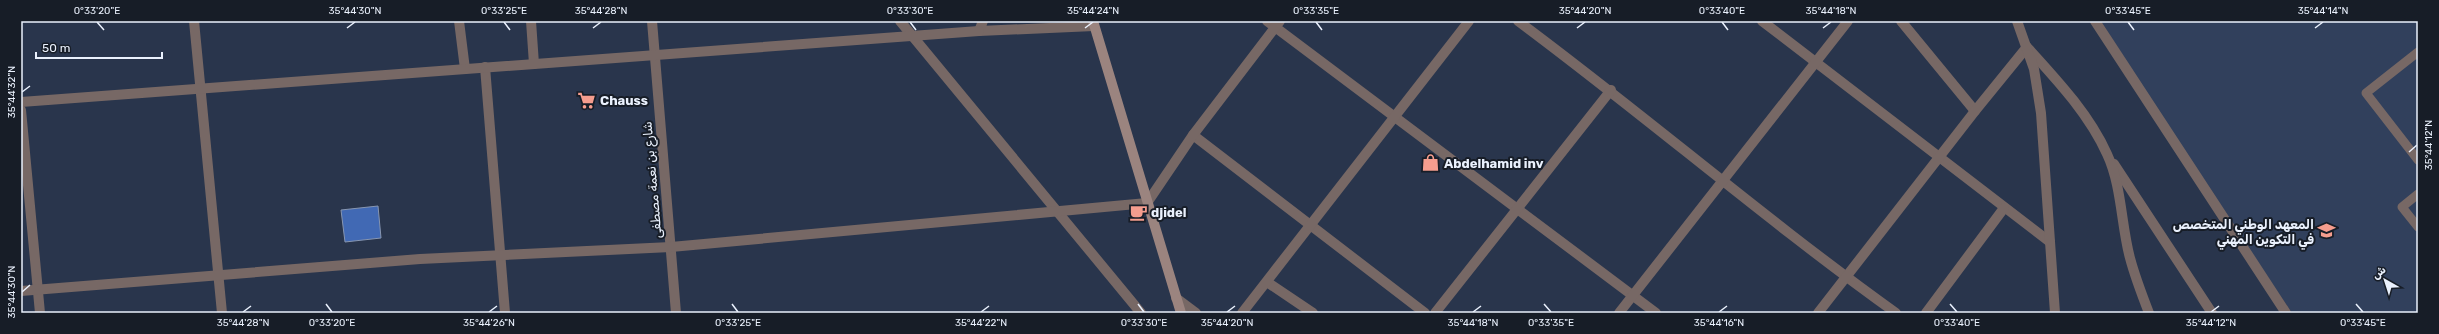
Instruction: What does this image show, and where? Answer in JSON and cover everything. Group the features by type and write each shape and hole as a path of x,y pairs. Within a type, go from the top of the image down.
{"main road":[{"path":"1093,23 1180,313"}],"street":[{"path":"194,21 222,313"},
{"path":"459,21 464,69"},
{"path":"531,21 534,64"},
{"name":"شارع بن نعمة مصطفى","path":"652,21 676,313"},
{"path":"900,21 1140,313"},
{"path":"979,31 983,21"},
{"path":"1242,313 1469,21"},
{"path":"1518,21 1611,90 1723,182 1846,277 1896,313"},
{"path":"1762,21 1938,158 2050,242"},
{"path":"1620,313 1848,21"},
{"path":"1901,21 1975,111"},
{"path":"2017,21 2027,47 2038,91 2041,113 2055,313"},
{"path":"2095,21 2286,313"},
{"path":"21,102 1093,23"},
{"path":"21,290 218,274 500,255 671,247 1147,203 1274,23 1656,313"},
{"path":"1818,313 1938,158 2027,47"},
{"path":"2027,47 2063,86 2090,124 2107,155 2212,313"},
{"path":"485,67 505,313"},
{"path":"1435,313 1611,90"},
{"path":"21,110 40,313"},
{"path":"1193,136 1425,313"},
{"path":"2107,155 2114,175 2130,258 2149,313"},
{"path":"1926,313 2004,208"},
{"path":"1267,282 1313,313"},
{"path":"1176,298 1196,313"}],"lane":[{"path":"2418,52 2366,93 2418,160"},
{"path":"2418,194 2402,207 2418,227"}],"shaded area":[{"name":"المعهد الوطني المتخصص في التكوين المهني","path":"2101,21 2418,21 2418,313 2292,313 2182,149"}],"building":[{"path":"378,206 381,238 345,242 341,210"}],"place":[{"name":"Chauss","path":"587,100"},
{"name":"Abdelhamid inv","path":"1431,163"},
{"name":"djidel","path":"1138,212"},
{"name":"المعهد الوطني المتخصص في التكوين المهني","path":"2327,231"}]}
